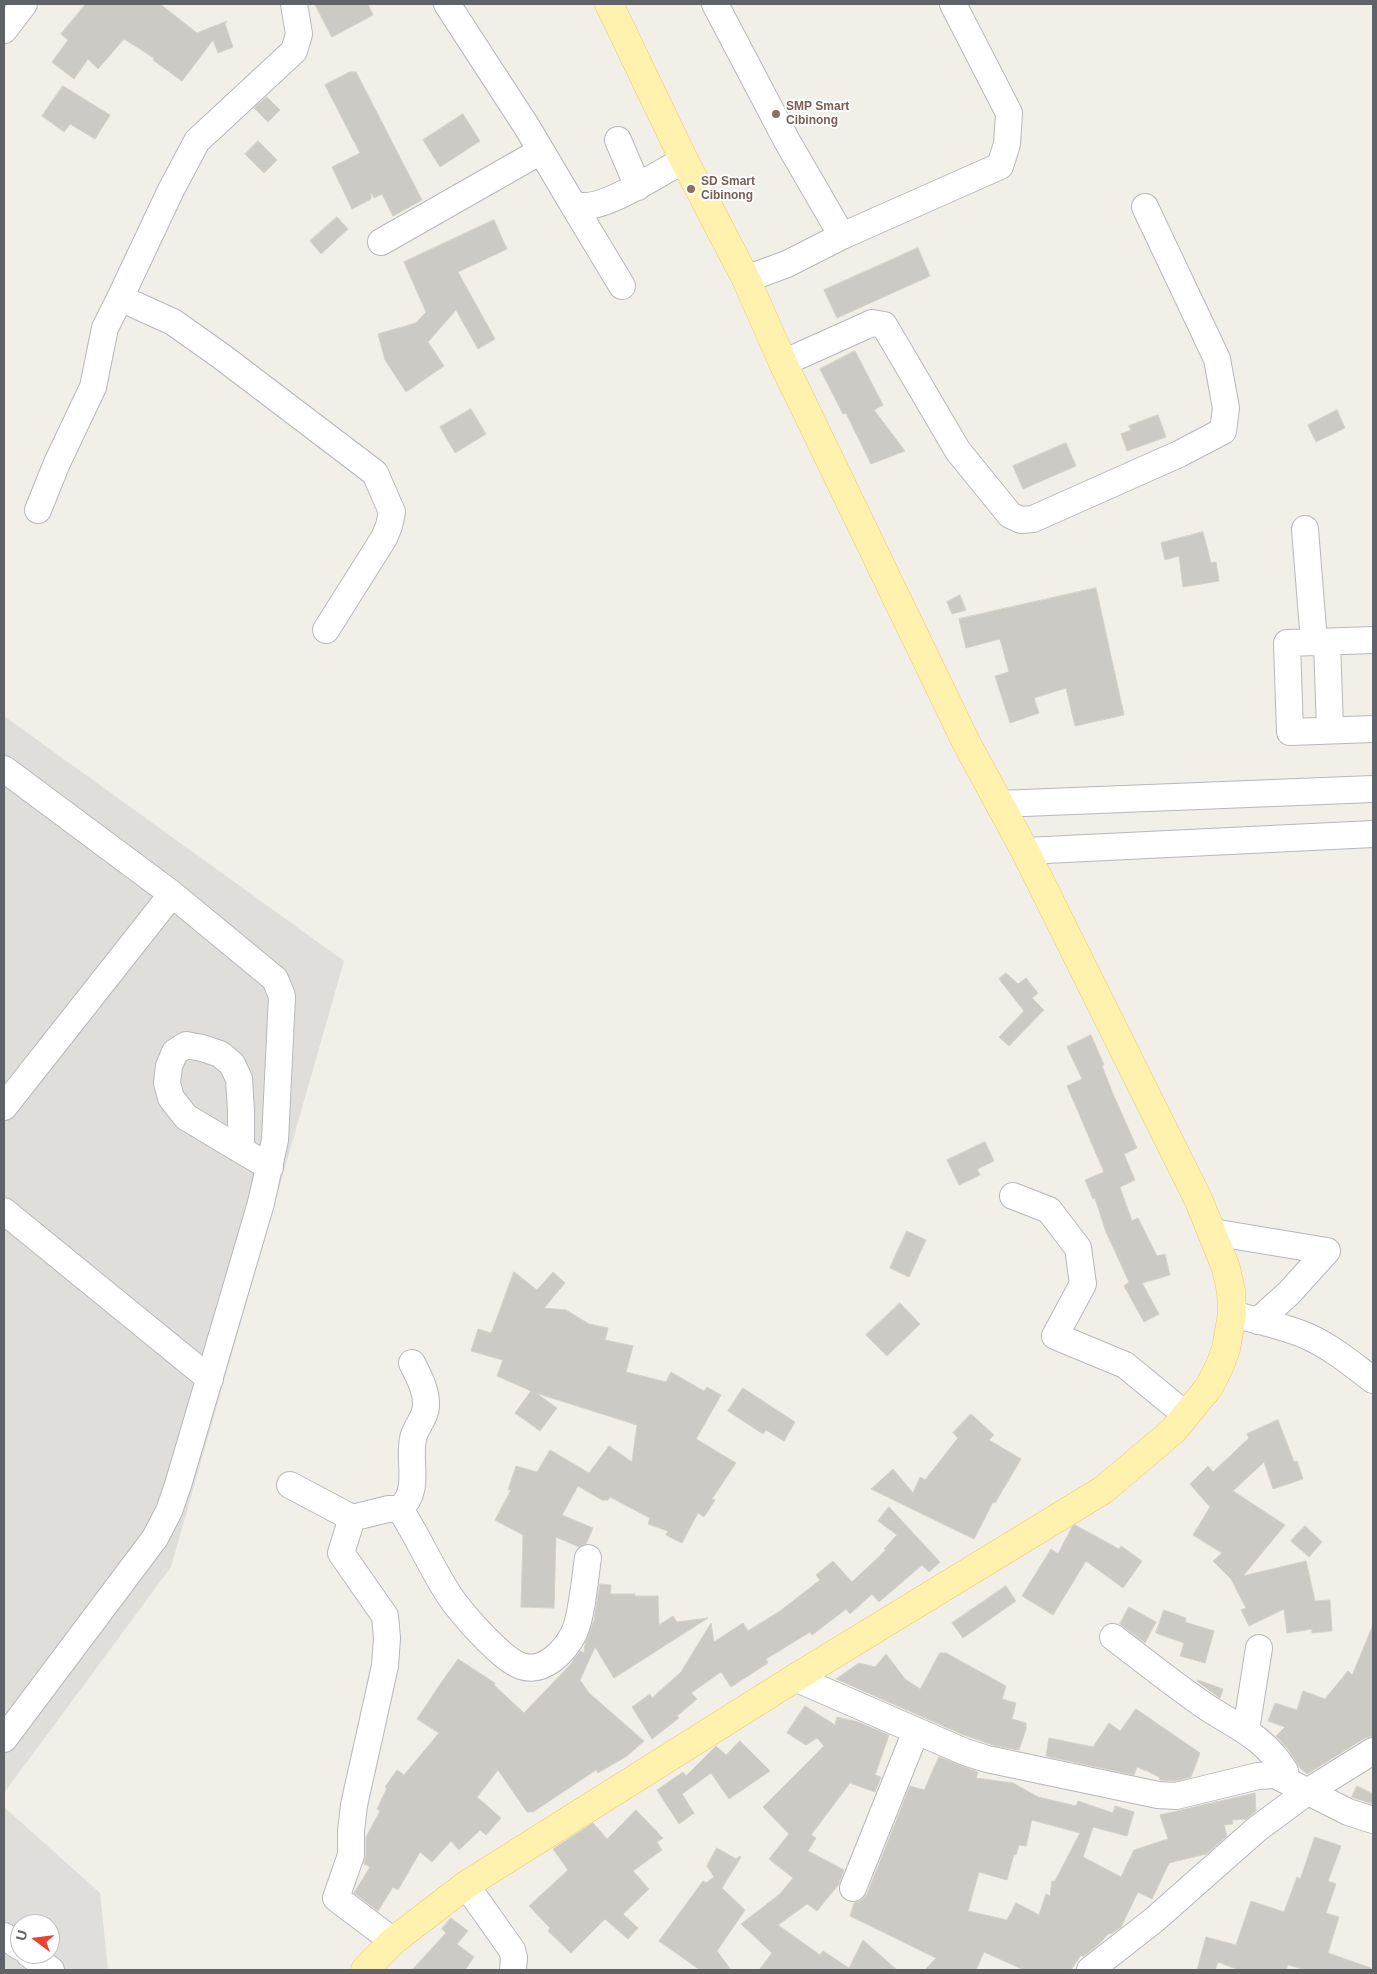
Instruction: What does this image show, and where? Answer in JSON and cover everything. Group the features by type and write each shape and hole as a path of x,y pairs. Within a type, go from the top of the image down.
{"main road":[{"path":"366,1970 393,1941 466,1885 795,1678 1103,1490 1173,1431 1209,1387 1226,1349 1245,1317 1231,1291 1226,1268 1199,1201 1025,851 963,735 783,364 746,279 684,160 609,4"}],"street":[{"path":"4,30 24,4"},
{"path":"38,510 57,463 93,388 105,328 171,190 197,141 294,51 299,34 294,4"},
{"path":"447,4 541,151 622,286"},
{"path":"715,4 787,141 842,236"},
{"path":"746,279 787,264 842,236 1000,166 1007,144 1008,113 953,4"},
{"path":"618,140 638,187"},
{"path":"381,242 541,151"},
{"path":"572,203 583,206 593,205 638,187 684,160"},
{"path":"783,364 872,323 884,325 958,451 1010,515 1021,520 1033,520 1179,454 1223,431 1226,408 1217,360 1145,207"},
{"path":"120,298 173,322 236,367 375,473 392,512 389,526 384,538 326,630"},
{"path":"1305,529 1321,642 1330,730"},
{"path":"1373,640 1287,643 1290,732 1373,728"},
{"path":"4,769 172,894 275,979 282,996 275,1140 270,1167 210,1379 169,1511 155,1538 4,1739"},
{"path":"999,804 1373,789"},
{"path":"1025,851 1373,834"},
{"path":"4,1107 172,894"},
{"path":"241,1150 270,1167"},
{"path":"1012,1196 1049,1210 1078,1248 1083,1284 1055,1336 1125,1365 1186,1415"},
{"path":"4,1211 210,1379"},
{"path":"1212,1232 1327,1251 1289,1293 1245,1317"},
{"path":"1245,1317 1293,1330 1310,1337 1373,1380"},
{"path":"290,1485 352,1518 388,1509 400,1509 408,1502 412,1489 412,1439 426,1407 424,1390 412,1363"},
{"path":"400,1509 414,1530 449,1595 464,1615 495,1648 521,1666 538,1668 556,1658 574,1632 588,1558"},
{"path":"352,1518 342,1553 385,1616 387,1638 385,1666 354,1805 351,1855 336,1898 393,1941"},
{"path":"1113,1638 1203,1705 1246,1730 1280,1762 1285,1771 1284,1778"},
{"path":"1246,1730 1258,1648"},
{"path":"795,1678 956,1749 987,1759 1158,1795 1176,1796 1265,1775 1274,1775 1284,1778 1307,1792 1348,1812 1373,1820"},
{"path":"852,1888 916,1730"},
{"path":"1090,1970 1154,1920 1257,1829 1307,1792 1373,1751"},
{"path":"466,1885 512,1950 514,1958 513,1970"}],"shaded area":[{"path":"4,716 344,961 171,1567 4,1793"},
{"path":"4,1807 100,1893 108,1970 4,1970"}],"building":[{"path":"86,4 160,4 197,33 227,21 225,24 233,47 218,53 213,40 182,81 153,60 154,58 124,39 98,69 88,59 74,79 52,62 68,40 61,34"},
{"path":"315,4 368,4 373,15 332,37"},
{"path":"350,72 356,72 422,200 393,216 382,194 374,198 371,191 371,199 352,209 332,167 360,153 325,85"},
{"path":"63,86 110,115 95,139 70,124 64,132 42,116"},
{"path":"267,97 280,110 268,122 254,108"},
{"path":"463,114 480,141 440,167 423,140"},
{"path":"258,141 277,160 264,173 245,154"},
{"path":"337,217 348,229 321,254 310,241"},
{"path":"494,220 507,249 458,272 495,339 478,349 456,310 428,342 444,366 406,392 385,360 378,334 416,323 426,312 404,262"},
{"path":"918,248 930,276 837,318 824,290"},
{"path":"855,351 883,405 874,410 905,451 871,464 846,413 843,414 820,369"},
{"path":"471,409 486,434 455,453 440,427"},
{"path":"1337,410 1345,428 1316,442 1308,425"},
{"path":"1158,415 1166,437 1127,451 1121,434 1131,430 1129,426"},
{"path":"1066,443 1076,466 1023,489 1013,466"},
{"path":"1203,532 1211,563 1216,562 1219,581 1183,587 1179,556 1165,560 1161,543"},
{"path":"1096,588 1124,715 1075,726 1066,688 1034,698 1039,713 1010,723 995,676 1009,672 1000,639 966,648 959,619"},
{"path":"960,595 966,610 952,614 947,602"},
{"path":"1006,973 1018,984 1026,978 1038,993 1032,998 1044,1010 1009,1046 999,1037 1024,1011 999,979"},
{"path":"1091,1035 1104,1065 1102,1066 1113,1094 1137,1148 1124,1154 1135,1180 1120,1187 1132,1221 1138,1218 1157,1256 1165,1254 1170,1275 1142,1283 1159,1314 1144,1322 1124,1286 1129,1282 1106,1232 1095,1198 1093,1199 1085,1180 1104,1172 1067,1086 1082,1079 1067,1047"},
{"path":"985,1142 994,1161 977,1169 980,1175 959,1185 947,1160"},
{"path":"907,1231 926,1240 909,1277 890,1268"},
{"path":"514,1272 537,1290 553,1272 565,1283 544,1308 566,1310 589,1324 608,1328 605,1340 633,1346 626,1372 666,1382 671,1372 704,1391 707,1387 721,1395 696,1439 736,1463 712,1499 715,1500 704,1517 698,1513 682,1543 666,1535 668,1531 648,1524 650,1518 610,1497 608,1500 602,1500 578,1486 562,1515 593,1528 586,1544 579,1547 556,1537 554,1608 521,1607 523,1535 495,1520 511,1490 508,1490 516,1466 537,1472 550,1450 589,1473 609,1446 632,1462 637,1425 536,1393 557,1408 540,1431 515,1413 531,1391 497,1376 503,1360 471,1351 478,1329 491,1333"},
{"path":"900,1303 920,1324 887,1356 866,1335"},
{"path":"743,1388 795,1422 784,1441 766,1430 763,1434 728,1411"},
{"path":"971,1414 994,1435 989,1440 1021,1459 995,1503 993,1502 974,1539 871,1489 893,1469 913,1493 920,1477 925,1480 958,1438 953,1433"},
{"path":"1278,1420 1294,1462 1297,1461 1303,1479 1273,1489 1264,1462 1233,1491 1285,1525 1243,1576 1306,1561 1315,1601 1330,1600 1332,1631 1312,1633 1312,1629 1287,1633 1284,1609 1249,1626 1241,1610 1246,1608 1231,1579 1213,1561 1222,1553 1193,1535 1210,1507 1190,1484 1208,1466 1213,1472 1249,1438 1247,1434"},
{"path":"889,1507 940,1562 929,1572 922,1565 879,1602 872,1594 850,1614 846,1609 812,1635 810,1632 766,1659 768,1663 731,1687 721,1672 691,1693 697,1699 677,1716 679,1718 652,1739 632,1707 650,1694 652,1698 681,1672 711,1623 714,1642 743,1623 748,1631 780,1611 820,1580 816,1575 833,1561 852,1582 886,1550 884,1549 897,1535 878,1521"},
{"path":"1075,1525 1119,1549 1121,1546 1142,1561 1123,1588 1086,1561 1053,1615 1022,1596 1051,1549 1058,1554 1072,1527"},
{"path":"1305,1526 1322,1542 1309,1557 1291,1541"},
{"path":"600,1584 611,1585 610,1594 658,1596 659,1625 673,1616 677,1622 708,1618 614,1678 595,1647 580,1680 589,1693 644,1741 627,1756 598,1773 596,1770 533,1812 527,1812 498,1770 477,1797 501,1818 486,1835 480,1830 459,1850 451,1841 432,1862 420,1852 398,1890 393,1887 378,1911 354,1893 370,1867 364,1864 366,1837 380,1811 377,1809 387,1788 385,1787 397,1770 404,1775 439,1733 417,1719 443,1680 458,1659 495,1683 494,1685 524,1713 570,1665 580,1651 584,1653 585,1644 594,1620"},
{"path":"1006,1586 1016,1601 963,1638 952,1623"},
{"path":"1129,1607 1156,1622 1145,1643 1120,1624"},
{"path":"1164,1610 1186,1618 1185,1622 1214,1631 1205,1663 1180,1656 1184,1643 1156,1633"},
{"path":"1373,1625 1373,1736 1365,1738 1307,1774 1300,1768 1289,1750 1276,1736 1285,1727 1268,1721 1275,1703 1297,1710 1303,1691 1325,1699 1348,1671 1352,1675"},
{"path":"940,1653 946,1653 1006,1686 1002,1699 1016,1703 1012,1719 1026,1723 1026,1729 1019,1750 996,1746 964,1735 836,1679 859,1663 875,1667 886,1654 905,1679 920,1689"},
{"path":"1198,1680 1223,1689 1220,1698 1198,1682"},
{"path":"805,1706 835,1725 837,1717 858,1722 889,1735 875,1775 881,1777 875,1792 850,1783 811,1835 816,1838 808,1851 844,1870 839,1884 817,1911 807,1904 778,1925 820,1955 823,1951 849,1968 863,1940 897,1970 759,1970 772,1953 741,1924 780,1894 793,1878 769,1859 789,1834 763,1807 824,1746 817,1738 806,1745 787,1733"},
{"path":"1136,1709 1200,1753 1191,1777 1175,1781 1160,1780 1159,1777 1146,1769 1146,1771 1137,1767 1134,1775 1046,1756 1049,1738 1093,1747 1109,1723 1120,1731"},
{"path":"740,1741 770,1771 729,1799 711,1773 682,1794 694,1813 679,1824 657,1790 683,1772 686,1776 716,1746 726,1755"},
{"path":"939,1757 978,1772 976,1778 1013,1783 1038,1797 1076,1806 1078,1801 1113,1813 1115,1806 1134,1812 1127,1836 1093,1827 1083,1857 1121,1877 1134,1850 1168,1839 1160,1815 1255,1793 1256,1811 1246,1819 1232,1820 1233,1824 1224,1825 1227,1836 1206,1854 1169,1863 1152,1899 1138,1892 1121,1927 1111,1934 1109,1933 1083,1957 1081,1955 1071,1970 1024,1970 984,1952 976,1970 925,1970 936,1958 850,1916 854,1903 862,1900 867,1894 910,1786 924,1790","holes":["1032,1820 1080,1833 1055,1881 1052,1881 1050,1896 1046,1894 1039,1915 1016,1903 1007,1920 968,1911 979,1872 1007,1880 1014,1854 1016,1855 1019,1845 1026,1846"]},
{"path":"1357,1786 1373,1794 1373,1804 1352,1797"},
{"path":"636,1810 663,1838 657,1842 662,1850 633,1871 649,1889 623,1914 638,1928 628,1939 605,1919 571,1953 548,1931 550,1928 529,1906 568,1870 553,1849 593,1823 607,1839"},
{"path":"1315,1837 1341,1846 1328,1881 1336,1884 1326,1913 1339,1917 1328,1953 1371,1968 1371,1970 1306,1970 1288,1965 1286,1970 1239,1970 1218,1962 1215,1970 1197,1970 1206,1937 1236,1945 1251,1901 1284,1912 1297,1877 1300,1879"},
{"path":"717,1848 736,1859 741,1857 722,1888 745,1910 717,1951 731,1970 700,1970 659,1941 703,1881 706,1883 714,1877 707,1866"},
{"path":"451,1918 468,1931 457,1944 474,1957 465,1970 412,1970 446,1933 442,1929"}],"place":[{"name":"SMP Smart Cibinong","path":"776,114"},
{"name":"SD Smart Cibinong","path":"691,189"}]}
